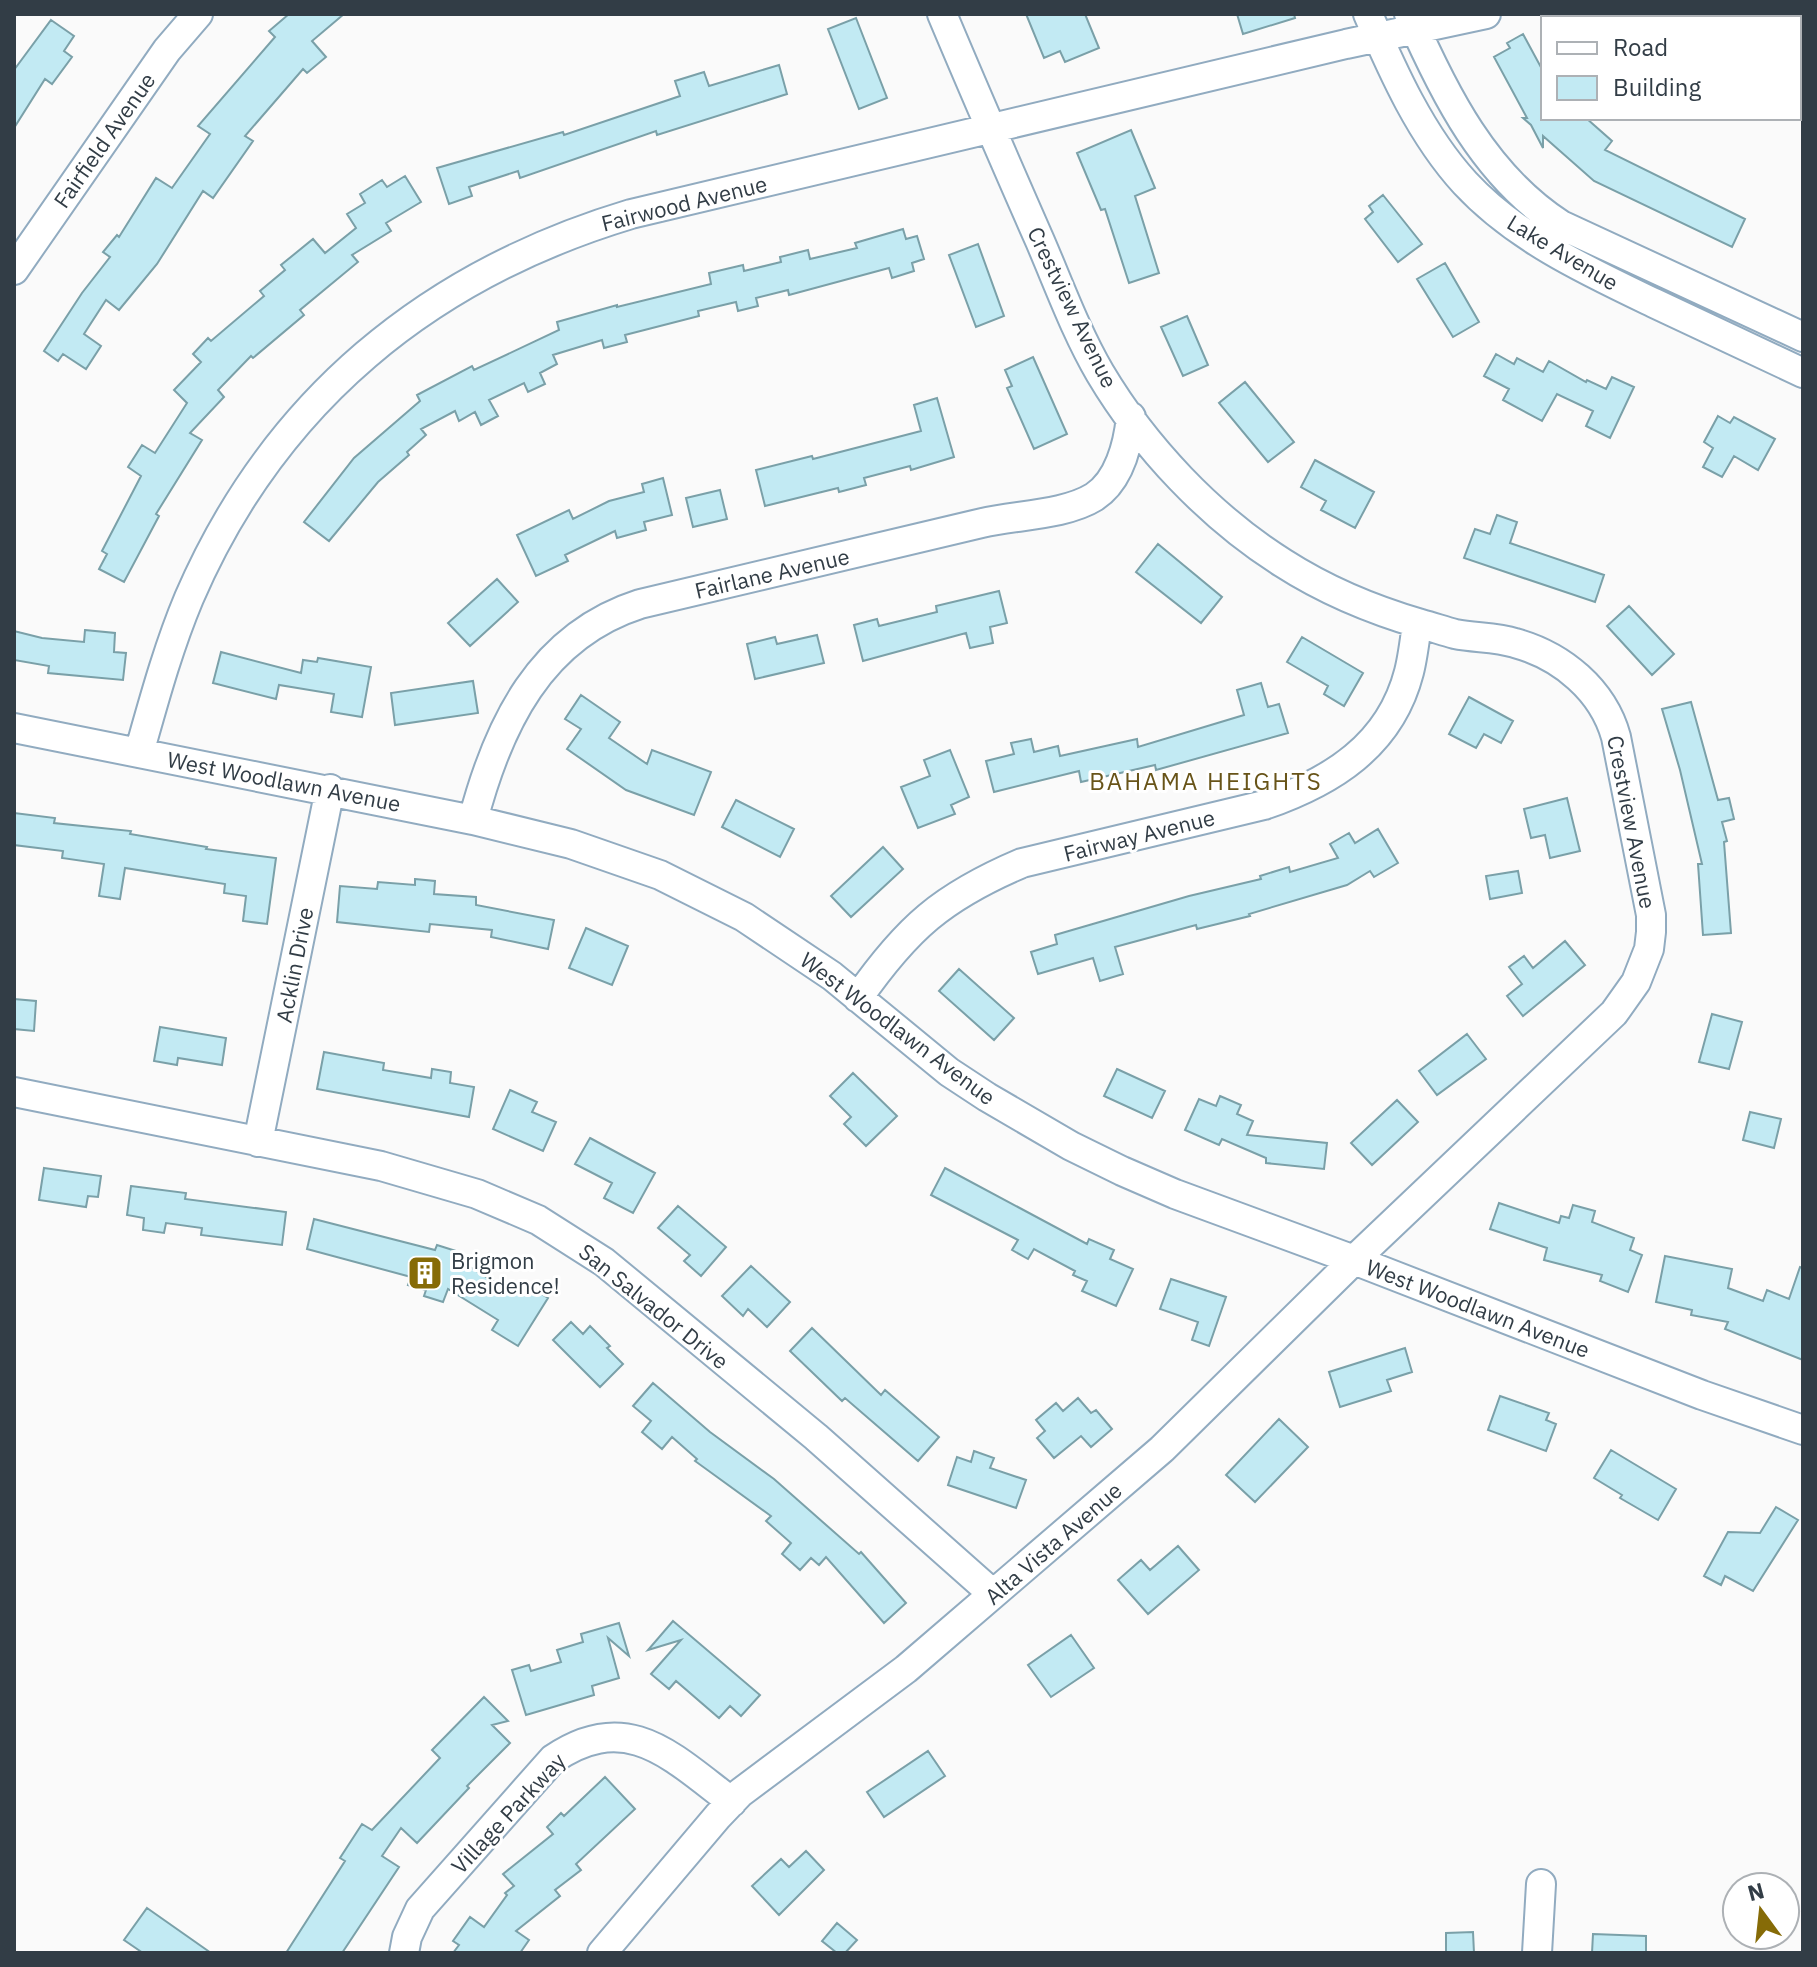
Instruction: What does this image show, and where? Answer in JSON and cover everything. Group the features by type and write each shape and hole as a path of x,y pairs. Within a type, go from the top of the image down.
{"street":[{"name":"Fairfield Avenue","path":"14,270 167,50 198,14"},
{"name":"Crestview Avenue","path":"942,14 1100,372 1131,417 1184,480 1254,544 1331,590 1417,623 1456,634 1515,643 1559,663 1597,695 1612,722 1651,915 1649,949 1640,974 1614,1013 1354,1260"},
{"name":"Fairwood Avenue","path":"139,753 173,639 209,555 282,443 311,409 392,332 481,274 588,227 631,214 990,128 1373,26 1486,14"},
{"name":"Lake Avenue","path":"1412,22 1466,127 1511,183 1545,214 1561,225 1803,337"},
{"name":"Lake Avenue","path":"1373,26 1427,133 1444,158 1510,224 1569,261 1803,373"},
{"name":"Fairlane Avenue","path":"473,820 484,778 504,731 540,671 560,648 597,621 640,604 1000,519 1076,506 1096,495 1109,482 1125,451 1131,417"},
{"name":"Fairway Avenue","path":"858,998 883,962 917,925 992,876 1022,863 1264,805 1293,795 1345,767 1363,753 1391,716 1409,673 1417,623"},
{"name":"West Woodlawn Avenue","path":"14,728 330,789 473,820 601,853 688,888 744,917 832,976 949,1072 1071,1146 1175,1194 1702,1395 1803,1430"},
{"name":"Acklin Drive","path":"258,1142 330,789"},
{"name":"San Salvador Drive","path":"14,1092 381,1166 429,1178 504,1204 570,1238 604,1262 816,1437 993,1594"},
{"name":"Alta Vista Avenue","path":"602,1953 732,1802 765,1773 906,1669 1162,1449 1354,1260"},
{"name":"Village Parkway","path":"404,1953 412,1922 420,1909 553,1759 571,1747 601,1737 617,1736 648,1742 662,1749 732,1802"},
{"path":"1537,1953 1541,1884"}],"building":[{"path":"289,14 344,14 312,41 326,57 307,73 303,69 245,136 253,141 213,198 203,191 157,264 119,310 106,300 84,334 101,346 86,369 63,354 58,361 44,351 110,257 103,252 117,235 119,237 156,178 172,188 210,134 198,126 275,37 269,31"},
{"path":"1026,14 1085,14 1099,48 1065,62 1060,51 1044,58"},
{"path":"1237,14 1294,14 1295,18 1243,34"},
{"path":"856,18 887,98 859,109 828,29"},
{"path":"51,20 74,36 64,51 72,57 52,84 45,79 14,128 14,70"},
{"path":"1523,34 1541,67 1541,120 1588,120 1612,141 1605,150 1745,219 1732,247 1594,181 1543,136 1543,148 1531,125 1523,118 1527,118 1494,57 1510,48 1507,43"},
{"path":"779,65 787,94 657,135 656,131 520,178 518,171 469,187 472,196 449,204 437,168 563,132 564,135 680,96 675,81 704,72 709,86"},
{"path":"1131,130 1155,188 1135,196 1159,273 1129,283 1105,209 1101,210 1077,153"},
{"path":"405,176 421,202 386,223 391,231 352,255 358,262 300,310 304,315 253,358 251,356 218,390 224,397 190,433 202,440 156,514 159,516 124,582 99,569 107,554 102,551 141,476 128,467 142,445 155,453 187,403 174,390 201,362 193,354 208,338 211,341 264,296 260,291 285,270 281,265 313,239 325,253 356,228 347,214 365,203 360,194 382,180 387,187"},
{"path":"1383,195 1422,244 1398,262 1365,219 1373,212 1369,206"},
{"path":"903,229 906,239 917,236 924,259 912,263 914,271 892,278 889,268 789,295 788,290 756,298 758,306 738,311 736,302 698,311 699,316 625,335 627,342 604,348 602,340 553,355 557,364 540,373 545,384 528,392 524,383 489,400 498,416 481,425 475,412 459,421 455,411 421,429 426,435 378,482 329,541 304,522 354,458 420,401 417,395 472,366 474,370 559,330 557,322 711,284 709,273 743,265 744,271 781,262 780,257 808,250 810,259 857,248 855,243"},
{"path":"978,244 1004,316 976,327 949,255"},
{"path":"1445,263 1479,322 1453,337 1417,279"},
{"path":"1187,316 1208,365 1183,376 1161,327"},
{"path":"1496,354 1514,364 1517,358 1543,372 1549,361 1586,382 1606,389 1612,377 1634,387 1610,438 1586,426 1593,411 1557,394 1542,421 1503,400 1509,389 1484,376"},
{"path":"1033,357 1067,434 1034,449 1007,388 1012,386 1005,370"},
{"path":"1245,382 1294,442 1268,462 1219,403"},
{"path":"937,398 954,457 911,470 910,466 864,478 866,485 839,492 838,488 765,506 756,470 812,456 813,459 921,431 914,405"},
{"path":"1718,416 1730,423 1734,417 1775,439 1758,470 1734,456 1722,477 1703,467 1713,448 1704,442"},
{"path":"1315,460 1374,492 1355,528 1321,510 1326,501 1301,487"},
{"path":"663,478 672,515 644,522 646,530 617,538 615,531 565,555 568,561 536,576 517,535 569,510 573,519 609,501 644,492 642,484"},
{"path":"720,490 727,519 693,527 686,498"},
{"path":"1497,515 1517,522 1510,543 1604,575 1595,602 1464,558 1475,529 1490,534"},
{"path":"1158,544 1222,597 1201,623 1136,572"},
{"path":"497,579 518,602 470,646 448,623"},
{"path":"999,591 1007,623 990,627 993,643 970,648 966,633 863,661 854,625 877,619 879,626 937,612 936,606"},
{"path":"1629,606 1674,654 1652,675 1607,626"},
{"path":"85,630 115,633 114,652 126,653 123,680 48,673 49,666 14,660 14,631 42,638 84,642"},
{"path":"817,635 824,663 755,679 747,644 775,637 777,644"},
{"path":"1302,637 1363,673 1344,706 1324,694 1328,686 1287,662"},
{"path":"221,652 301,673 303,660 317,662 318,658 371,667 362,717 331,712 334,694 279,685 276,699 213,683"},
{"path":"473,681 478,713 395,725 391,693"},
{"path":"1261,683 1268,707 1279,704 1288,733 1156,770 1155,765 1081,782 1079,771 994,792 986,761 1014,754 1011,743 1031,739 1034,752 1058,746 1060,756 1137,739 1138,747 1244,715 1237,690"},
{"path":"581,695 620,722 609,738 647,764 652,750 711,772 694,815 626,790 567,749 581,729 565,719"},
{"path":"1469,697 1513,721 1501,743 1484,734 1476,748 1449,734"},
{"path":"1691,702 1718,800 1729,798 1734,819 1722,822 1727,841 1724,842 1731,933 1703,935 1698,864 1702,864 1662,709"},
{"path":"950,750 969,797 951,805 955,814 918,828 901,787 930,776 924,760"},
{"path":"1567,798 1580,851 1550,858 1545,835 1531,838 1524,809"},
{"path":"736,800 794,829 780,857 722,827"},
{"path":"14,813 55,818 54,823 131,831 130,834 206,849 276,858 267,924 243,921 246,896 224,893 225,884 125,868 120,899 99,896 104,864 62,858 63,851 14,845"},
{"path":"1378,829 1398,863 1374,877 1370,871 1347,885 1250,916 1197,929 1196,925 1115,947 1123,974 1100,981 1093,958 1038,974 1031,952 1057,944 1055,935 1189,896 1261,879 1260,876 1289,867 1290,872 1338,858 1330,844 1349,833 1355,843"},
{"path":"883,847 903,869 851,917 831,896"},
{"path":"1518,871 1522,893 1490,899 1486,876"},
{"path":"415,879 435,881 434,894 476,897 476,905 554,920 548,949 491,937 492,930 430,924 429,932 337,922 340,886 377,889 378,882 415,885"},
{"path":"586,928 628,946 612,985 569,968"},
{"path":"1565,941 1585,965 1523,1016 1507,996 1522,984 1509,967 1524,956 1533,968"},
{"path":"959,969 1014,1018 994,1040 939,991"},
{"path":"14,999 36,1001 34,1031 14,1029"},
{"path":"1712,1014 1742,1022 1729,1069 1699,1062"},
{"path":"160,1027 226,1038 222,1065 178,1058 177,1065 154,1061"},
{"path":"1467,1034 1486,1059 1437,1095 1419,1071"},
{"path":"324,1052 384,1063 383,1070 431,1078 432,1069 451,1072 450,1083 474,1087 469,1117 317,1089"},
{"path":"1117,1069 1165,1091 1152,1118 1104,1096"},
{"path":"853,1073 897,1116 866,1146 844,1124 851,1117 830,1096"},
{"path":"510,1090 537,1102 532,1112 556,1122 543,1151 493,1129"},
{"path":"1220,1096 1241,1105 1237,1114 1253,1121 1247,1135 1327,1143 1324,1169 1266,1163 1266,1158 1222,1139 1219,1145 1185,1130 1199,1099 1216,1106"},
{"path":"1397,1100 1418,1122 1372,1165 1351,1143"},
{"path":"1750,1112 1781,1119 1774,1148 1743,1140"},
{"path":"590,1138 655,1173 633,1213 604,1198 612,1183 575,1164"},
{"path":"44,1168 101,1176 98,1197 88,1196 86,1207 39,1200"},
{"path":"945,1168 1087,1244 1089,1239 1114,1250 1110,1259 1133,1269 1116,1306 1082,1291 1087,1281 1073,1275 1075,1271 1034,1249 1028,1259 1012,1250 1018,1240 931,1195"},
{"path":"131,1186 186,1193 185,1199 286,1212 282,1245 201,1235 202,1228 166,1223 164,1233 143,1230 144,1218 127,1215"},
{"path":"1499,1203 1559,1223 1561,1216 1569,1218 1573,1205 1595,1211 1592,1222 1634,1238 1630,1250 1642,1255 1628,1292 1600,1281 1602,1275 1544,1260 1547,1248 1490,1229"},
{"path":"678,1206 726,1247 701,1276 684,1261 690,1255 658,1228"},
{"path":"314,1219 435,1250 437,1245 459,1252 457,1259 514,1294 522,1282 548,1298 518,1346 492,1330 498,1320 448,1289 443,1302 424,1296 426,1290 408,1285 411,1277 307,1249"},
{"path":"1665,1256 1732,1269 1728,1288 1763,1301 1767,1290 1789,1299 1800,1267 1803,1268 1803,1360 1725,1329 1728,1322 1691,1315 1692,1310 1656,1302"},
{"path":"751,1266 790,1302 767,1327 748,1309 743,1316 722,1296"},
{"path":"1171,1279 1226,1297 1209,1346 1192,1340 1198,1322 1160,1309"},
{"path":"571,1322 583,1334 590,1326 623,1364 600,1387 553,1340"},
{"path":"812,1328 881,1395 885,1390 939,1437 918,1461 845,1398 842,1401 790,1351"},
{"path":"1405,1348 1412,1372 1387,1380 1391,1391 1340,1407 1329,1372"},
{"path":"653,1383 710,1432 774,1479 859,1554 861,1552 906,1603 884,1623 826,1557 819,1565 811,1558 800,1570 782,1554 791,1543 766,1521 771,1516 695,1461 697,1459 672,1437 662,1449 642,1432 651,1421 633,1406"},
{"path":"1500,1396 1549,1413 1546,1420 1556,1424 1546,1451 1488,1430"},
{"path":"1078,1398 1091,1413 1096,1410 1112,1429 1091,1447 1081,1436 1054,1458 1037,1438 1045,1431 1036,1420 1056,1403 1063,1411"},
{"path":"1279,1419 1308,1447 1255,1502 1226,1475"},
{"path":"1611,1450 1676,1489 1658,1520 1620,1498 1622,1495 1594,1478"},
{"path":"974,1451 994,1458 990,1468 1026,1480 1016,1508 948,1485 957,1457 971,1462"},
{"path":"1776,1507 1798,1520 1753,1591 1725,1576 1721,1585 1704,1576 1728,1532 1760,1533"},
{"path":"1178,1546 1199,1570 1148,1614 1118,1580 1141,1560 1150,1570"},
{"path":"673,1621 760,1695 741,1716 730,1706 719,1718 676,1681 669,1689 651,1674 681,1640 648,1650"},
{"path":"619,1623 629,1656 608,1638 619,1678 592,1686 594,1695 526,1715 512,1670 529,1665 531,1671 561,1662 557,1650 583,1642 581,1634"},
{"path":"1071,1635 1094,1668 1051,1697 1028,1665"},
{"path":"484,1697 508,1721 492,1725 510,1743 417,1843 401,1828 382,1856 399,1867 342,1953 286,1953 345,1861 340,1858 362,1824 372,1830 440,1758 432,1750"},
{"path":"928,1751 945,1776 884,1817 867,1792"},
{"path":"605,1777 635,1809 576,1864 581,1870 555,1890 560,1896 516,1931 529,1940 520,1953 453,1953 459,1945 453,1941 470,1917 484,1927 507,1895 505,1893 514,1886 503,1874 553,1834 547,1827 561,1813 564,1816"},
{"path":"806,1851 824,1870 779,1915 752,1886 781,1859 789,1867"},
{"path":"147,1908 211,1953 143,1953 124,1940"},
{"path":"837,1923 857,1940 845,1953 837,1953 822,1941"},
{"path":"1473,1932 1474,1953 1446,1953 1446,1933"},
{"path":"1593,1934 1646,1936 1646,1953 1592,1953"}],"place":[{"name":"Brigmon Residence!","path":"425,1273"}],"district":[{"name":"BAHAMA HEIGHTS","path":"1206,781"}]}
